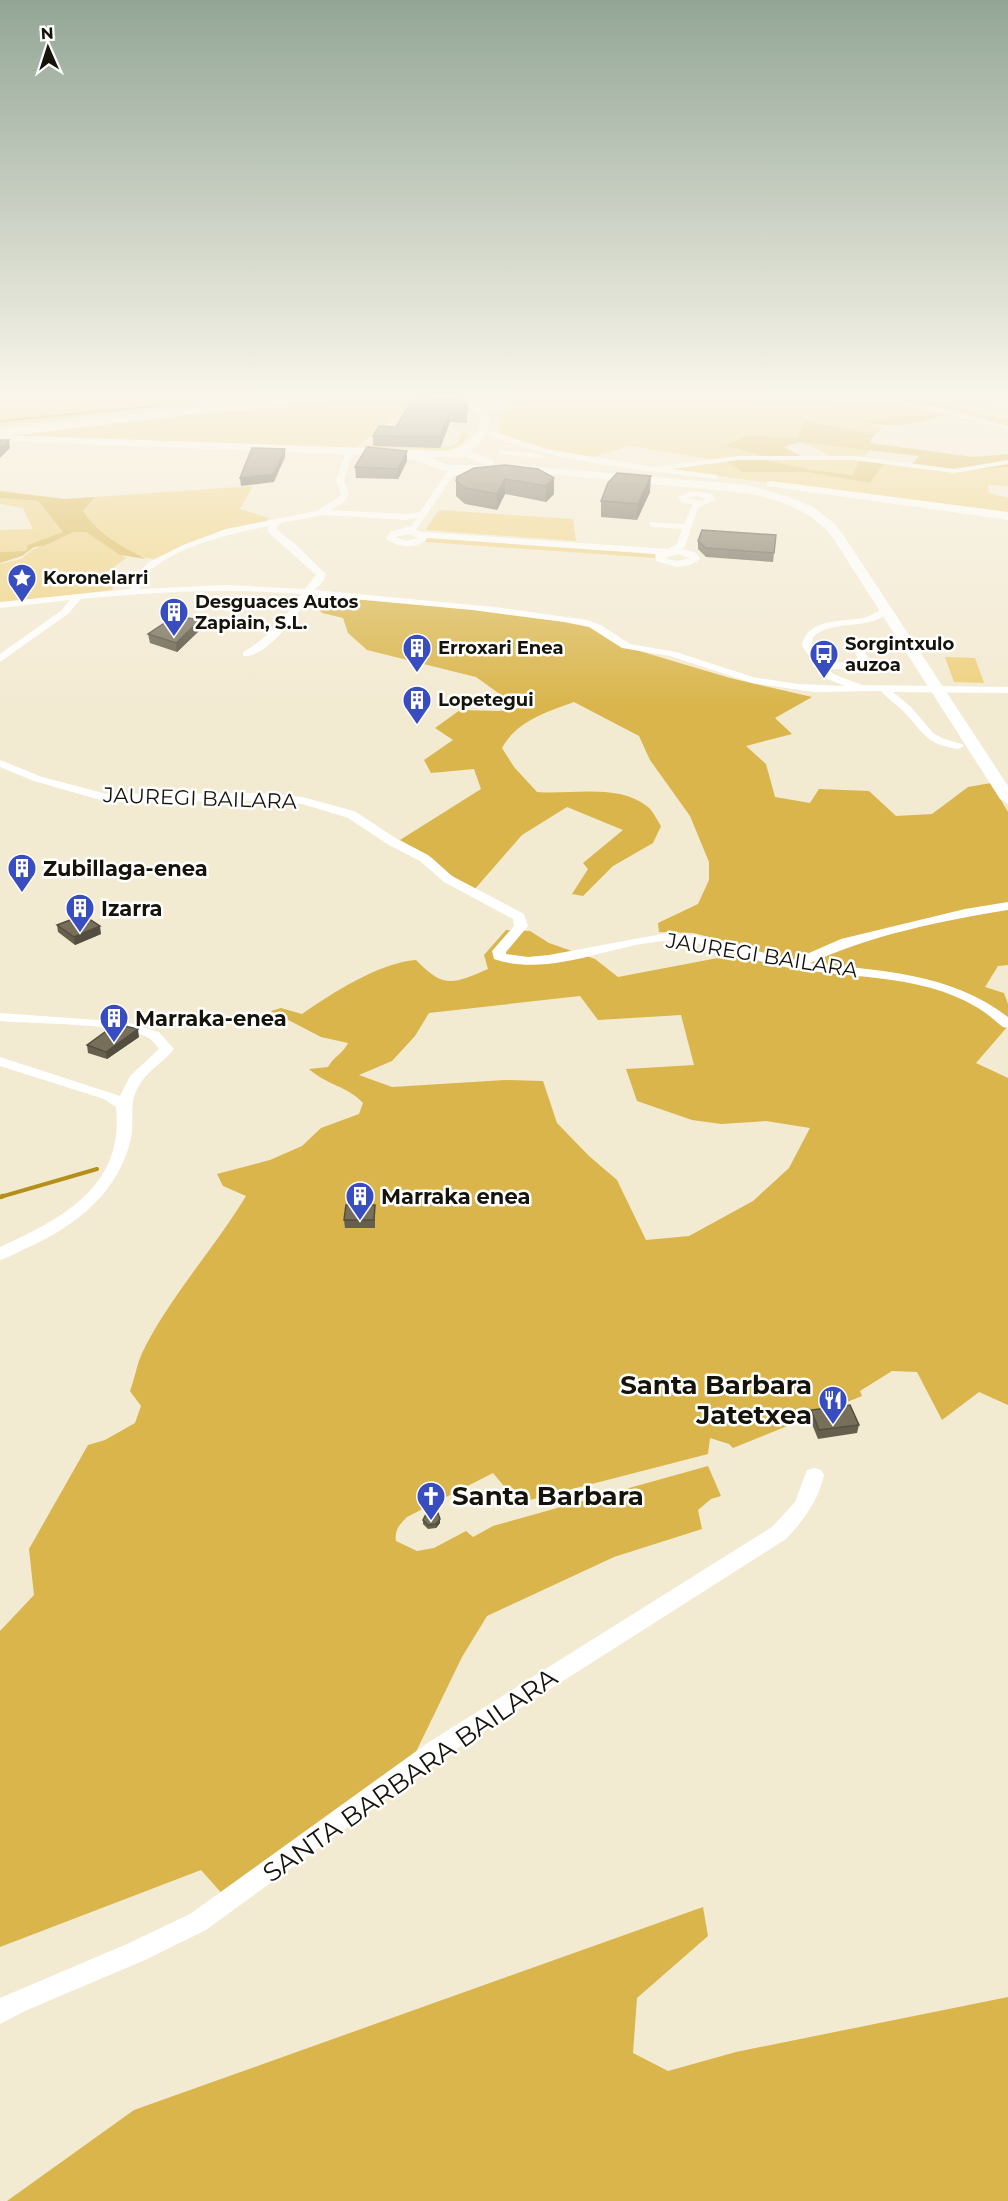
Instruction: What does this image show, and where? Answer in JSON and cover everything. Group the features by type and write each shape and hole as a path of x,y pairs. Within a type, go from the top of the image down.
{"main road":[{"path":"790,501 814,511 831,526 894,625 943,689 1004,785"},
{"path":"893,501 1008,516"}],"street":[{"path":"134,591 148,567 177,551 228,531 276,524 327,510 340,501"},
{"path":"415,532 431,501"},
{"path":"662,561 658,556 676,550 687,527 694,504"},
{"path":"327,510 406,518 423,514"},
{"path":"406,518 415,532"},
{"path":"247,654 262,646 294,612 307,592 319,581 321,574 293,546 270,529 276,524"},
{"path":"653,524 687,527"},
{"path":"415,532 676,550 694,556 693,561 679,564 415,532"},
{"path":"0,604 134,591 227,588 307,592 502,609 567,619 596,625 613,640 627,646 671,653 738,676 770,684 820,689 1008,690"},
{"path":"0,659 65,612 78,597"},
{"path":"871,621 885,611"},
{"path":"861,688 829,676 807,646 808,634 833,624 871,621 894,625"},
{"path":"819,664 842,667 867,666 857,646"},
{"path":"829,676 834,669 842,667"},
{"path":"885,690 909,710 927,736 935,741 958,746"},
{"name":"JAUREGI BAILARA","path":"0,763 38,779 107,798 260,797 302,801 352,814 393,842 424,858 448,879 519,917 520,926 499,951 499,956 514,962 535,961 654,938 713,942 774,961 912,978 955,991 989,1008 1008,1024"},
{"path":"795,964 846,942 965,913 1008,906"},
{"path":"0,1017 131,1027 154,1034 167,1049 135,1079 123,1105 126,1116 120,1153 109,1173 86,1203 74,1215 0,1254"},
{"path":"0,1061 100,1092 123,1105"},
{"name":"SANTA BARBARA BAILARA","path":"0,2012 16,2002 136,1952 198,1922 437,1749 779,1533 800,1513 812,1487 814,1475"}],"shaded area":[{"path":"0,501 38,501 63,532 28,545 26,551 0,552 0,530 33,529 23,508 0,504"},
{"path":"34,501 92,501 83,511 96,527 111,539 146,559 120,555 86,532 74,532 43,546 34,547 22,556 0,563 0,552 26,551 28,545 63,532 38,501"},
{"path":"92,501 245,501 240,509 269,518 267,521 231,529 155,559 134,554 114,543 89,520 83,511"},
{"path":"907,501 1008,501 1008,514"},
{"path":"439,510 573,519 576,541 425,530"},
{"path":"74,532 86,532 126,558 99,578 116,583 112,590 0,603 0,564 21,559 32,550"},
{"path":"428,537 655,554 655,558 425,542"},
{"path":"316,595 513,613 593,626 626,647 730,678 812,697 775,718 792,734 746,746 766,764 775,797 810,803 819,789 869,791 896,816 932,814 968,787 991,783 1008,812 1008,965 998,966 985,987 1004,993 1008,1004 1008,1026 976,1063 1008,1078 1008,1405 979,1392 942,1420 917,1372 892,1371 860,1391 862,1396 733,1448 729,1444 710,1438 708,1454 518,1503 493,1473 407,1517 397,1530 396,1541 417,1551 434,1548 466,1531 473,1537 493,1526 708,1466 721,1496 711,1499 698,1510 702,1529 614,1557 487,1616 462,1657 413,1758 225,1897 201,1870 0,1947 0,1631 34,1595 29,1549 88,1445 105,1440 135,1423 141,1406 130,1391 143,1351 179,1291 246,1196 223,1186 217,1174 270,1160 302,1146 321,1128 359,1114 363,1103 351,1093 309,1069 328,1067 348,1043 321,1037 271,1011 281,1008 302,1014 356,980 402,962 416,960 442,980 466,978 488,969 484,955 506,930 530,931 549,943 595,959 618,977 723,957 725,941 693,933 659,932 658,923 698,904 709,880 709,862 690,816 650,760 639,736 574,702 524,724 502,748 514,767 537,792 609,792 636,800 648,807 661,826 653,843 613,866 583,896 572,894 588,869 583,863 623,830 567,807 522,835 474,890 457,881 432,858 400,840 481,789 474,769 431,773 424,760 453,740 435,728 460,710 499,711 519,708 476,677 367,650 348,633 343,618 322,613 314,604","holes":["580,996 598,1020 681,1015 694,1065 626,1069 637,1101 692,1120 721,1124 766,1121 810,1128 789,1168 753,1201 689,1236 646,1240 617,1180 589,1156 557,1123 543,1081 505,1080 392,1087 359,1075 392,1061 415,1036 429,1013"]},
{"path":"945,657 975,658 984,683 954,682"},
{"path":"703,1907 708,1936 637,1998 633,2053 668,2071 736,2052 1008,1997 1008,2201 7,2201 134,2110"}],"building":[{"path":"601,501 640,501 638,504"},
{"path":"702,530 776,535 774,553 706,548 698,541"},
{"path":"175,616 200,620 176,643 148,634"},
{"path":"83,915 100,926 74,937 57,925"},
{"path":"116,1024 138,1029 106,1052 87,1045"},
{"path":"346,1205 375,1205 374,1220 344,1220"},
{"path":"850,1405 859,1425 819,1430 811,1410"},
{"name":"Santa Barbara","path":"427,1512 438,1513 440,1519 436,1524 428,1525 423,1520"}],"waterway":[{"path":"3,1196 0,1197 97,1169"}],"place":[{"name":"Koronelarri","path":"22,604"},
{"name":"Desguaces Autos Zapiain, S.L.","path":"174,638"},
{"name":"Erroxari Enea","path":"417,674"},
{"name":"Sorgintxulo auzoa","path":"824,680"},
{"name":"Lopetegui","path":"417,726"},
{"name":"Zubillaga-enea","path":"22,894"},
{"name":"Izarra","path":"80,934"},
{"name":"Marraka-enea","path":"114,1044"},
{"name":"Marraka enea","path":"360,1222"},
{"name":"Santa Barbara Jatetxea","path":"833,1426"},
{"name":"Santa Barbara","path":"431,1522"}]}
